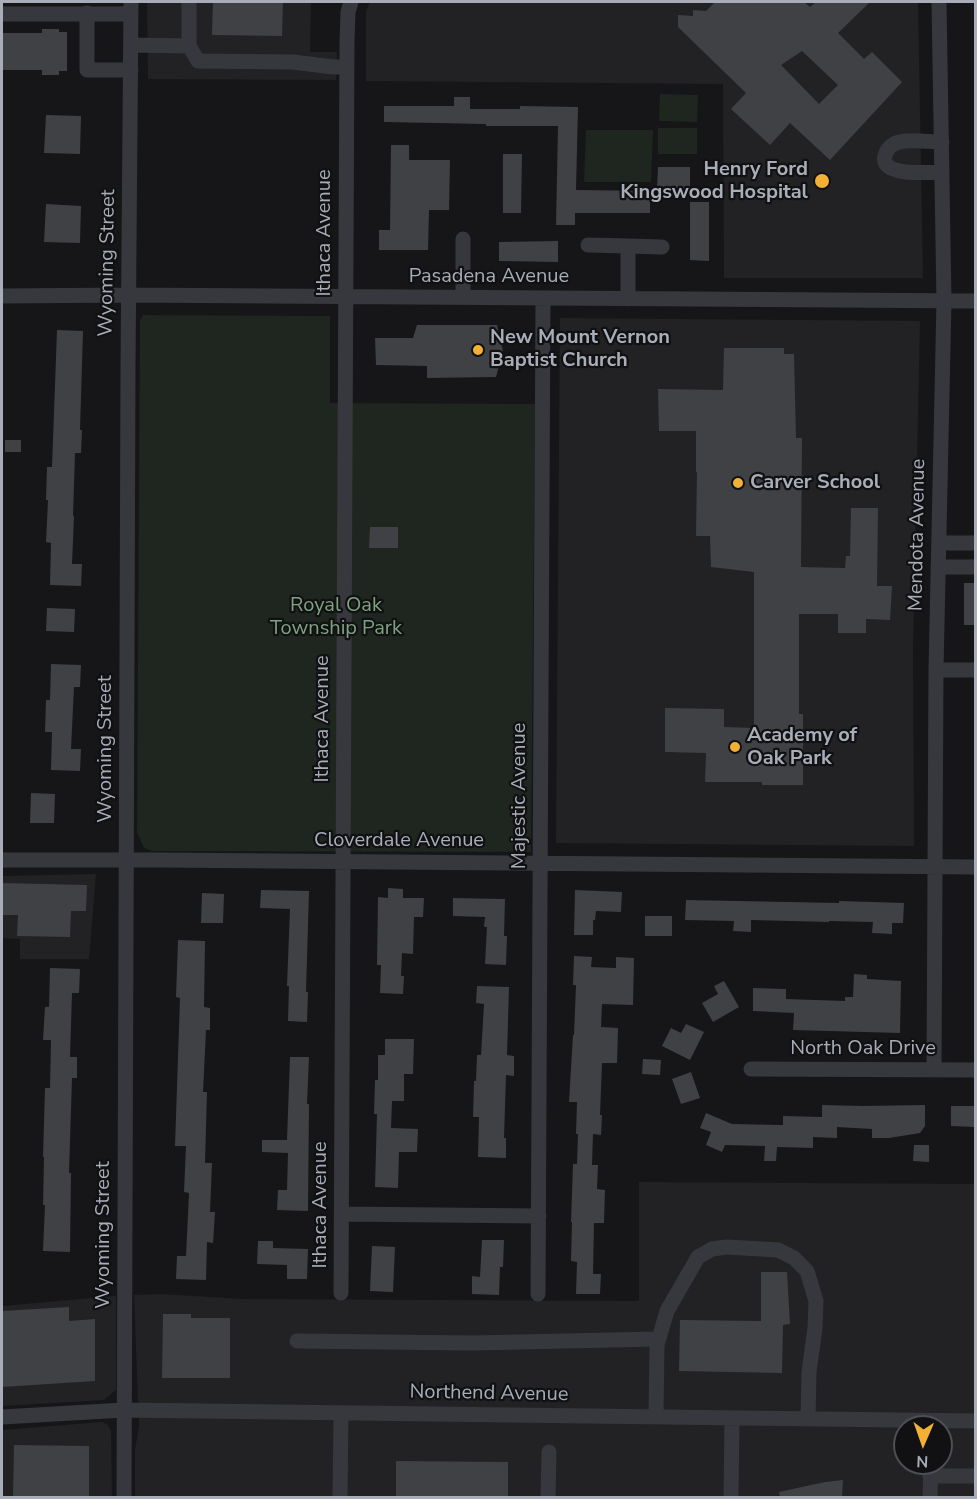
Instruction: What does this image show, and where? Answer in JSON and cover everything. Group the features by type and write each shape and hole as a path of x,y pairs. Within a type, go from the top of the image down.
{"street":[{"path":"189,2 189,46 198,61 293,62 347,67"},
{"name":"Ithaca Avenue","path":"341,1293 347,25 351,2"},
{"name":"Mendota Avenue","path":"934,1070 936,670 944,301 939,2"},
{"path":"2,14 87,13 130,8"},
{"name":"Wyoming Street","path":"124,1497 130,8"},
{"path":"87,13 87,70 131,70"},
{"path":"130,45 189,46"},
{"path":"942,142 901,141 891,146 885,157 890,168 900,172 942,172"},
{"path":"463,239 463,297"},
{"path":"588,245 662,247"},
{"path":"628,246 628,299"},
{"name":"Pasadena Avenue","path":"2,296 975,301"},
{"name":"Majestic Avenue","path":"538,1294 543,298"},
{"path":"939,543 975,543"},
{"path":"938,567 975,567"},
{"path":"936,670 975,670"},
{"name":"Cloverdale Avenue","path":"2,860 975,867"},
{"name":"North Oak Drive","path":"751,1069 975,1070"},
{"path":"342,1214 539,1216"},
{"path":"657,1418 658,1339 667,1311 698,1257 712,1249 727,1248 778,1250 794,1258 807,1271 816,1301 815,1328 808,1372 808,1419"},
{"path":"297,1341 472,1343 658,1339"},
{"name":"Northend Avenue","path":"2,1417 124,1410 808,1419 893,1422"},
{"path":"339,1497 340,1413"},
{"path":"731,1497 732,1419"},
{"name":"Northend Avenue","path":"953,1423 975,1421"},
{"path":"548,1497 549,1452"},
{"path":"953,1472 975,1476"},
{"path":"930,1497 931,1475"}],"shaded area":[{"path":"147,2 311,2 310,52 337,52 336,80 148,79"},
{"name":"Henry Ford Kingswood Hospital","path":"370,2 918,2 923,278 724,278 723,84 366,81 366,12"},
{"name":"Carver School","path":"560,318 920,321 913,650 914,846 556,843"},
{"path":"96,874 89,959 20,959 20,939 2,938 2,876"},
{"path":"639,1182 975,1184 975,1497 135,1497 135,1450 139,1426 134,1295 161,1294 242,1299 639,1301"},
{"path":"116,1296 116,1390 104,1400 2,1406 2,1306"},
{"path":"102,1422 108,1425 111,1431 112,1497 2,1498 2,1430"}],"green space":[{"path":"660,94 698,95 697,122 659,121"},
{"path":"658,128 697,128 697,154 658,154"},
{"path":"586,130 653,130 651,182 584,182"},
{"name":"Royal Oak Township Park","path":"143,315 330,316 330,403 535,404 531,852 153,851 144,848 137,832 140,321"}],"building":[{"path":"213,2 283,2 282,36 212,35"},
{"path":"715,2 804,2 810,7 816,2 870,2 838,33 864,59 872,52 902,82 830,160 790,123 770,145 731,109 746,93 678,27 678,15 693,16 693,10 706,11","holes":["802,51 838,85 819,104 781,65"]},
{"path":"42,29 59,29 59,32 67,32 67,71 59,71 59,75 42,75 42,70 2,70 2,33 42,33"},
{"path":"454,97 470,97 470,109 520,109 520,106 578,107 576,190 650,191 650,213 575,213 575,225 556,225 558,126 384,122 384,106 454,106"},
{"path":"46,115 81,116 80,154 44,153"},
{"path":"391,145 409,145 409,160 450,160 449,210 429,210 428,250 379,250 379,230 390,230"},
{"path":"503,154 522,154 521,213 503,213"},
{"path":"658,167 690,167 690,189 657,189"},
{"path":"690,202 709,202 709,261 690,260"},
{"path":"46,204 81,206 80,243 44,242"},
{"path":"558,241 558,262 499,261 499,242"},
{"path":"417,325 497,325 503,351 496,377 427,378 427,366 376,365 375,338 413,338"},
{"path":"57,330 83,331 81,453 75,453 72,564 82,564 81,586 50,585 51,543 46,542 48,500 46,500 47,467 52,467"},
{"path":"724,348 784,348 784,354 794,354 796,438 802,438 801,567 845,568 846,556 850,556 851,508 878,508 877,586 892,586 890,620 866,619 866,633 838,633 838,614 799,614 799,714 803,714 803,785 705,782 706,753 665,752 665,708 724,709 724,727 754,728 754,572 711,567 710,536 696,536 696,431 659,431 658,389 723,390"},
{"path":"5,440 21,440 21,452 5,452"},
{"path":"370,527 398,527 398,548 369,548"},
{"path":"964,583 975,583 975,625 964,625"},
{"path":"47,608 75,609 74,632 46,631"},
{"path":"51,664 81,665 80,687 74,687 71,749 81,749 80,771 51,770 52,732 45,732 46,700 50,700"},
{"path":"31,793 55,794 54,823 30,823"},
{"path":"2,883 87,885 86,911 71,911 70,937 17,936 18,915 2,915"},
{"path":"388,888 403,889 403,898 424,898 423,917 414,917 413,954 402,953 403,994 380,993 381,965 377,965 378,897 388,898"},
{"path":"261,890 309,891 307,1022 288,1021 290,909 260,908"},
{"path":"575,890 622,892 621,912 596,911 595,920 593,920 593,935 574,935"},
{"path":"202,893 224,894 223,923 201,923"},
{"path":"453,898 505,899 506,965 485,964 487,927 484,927 485,917 453,916"},
{"path":"686,900 904,903 903,923 892,923 892,934 872,933 873,922 829,921 751,920 751,932 733,931 734,921 685,920"},
{"path":"645,916 672,916 672,936 645,936"},
{"path":"178,940 205,941 204,1007 210,1008 210,1030 206,1030 203,1092 207,1092 205,1163 212,1163 210,1212 215,1212 213,1243 207,1242 206,1280 176,1279 177,1256 186,1256 189,1193 184,1192 186,1146 175,1146 180,998 176,997"},
{"path":"574,956 592,957 591,967 616,968 616,957 634,958 633,1005 602,1004 601,1027 618,1028 617,1063 602,1063 601,1135 593,1134 592,1165 598,1165 597,1189 605,1190 604,1223 594,1223 593,1274 601,1274 600,1294 576,1294 577,1262 571,1261 573,1164 577,1164 578,1134 576,1134 577,1102 569,1102 576,985 573,985"},
{"path":"50,968 80,969 79,993 72,993 70,1057 77,1057 77,1078 72,1078 69,1173 71,1173 70,1252 43,1251 45,1088 50,1088 51,1040 43,1040 45,1007 49,1007"},
{"path":"854,974 867,975 867,979 901,981 900,1033 793,1030 794,1013 753,1011 753,988 786,989 786,999 845,1001 845,997 853,997"},
{"path":"724,981 739,1007 713,1022 702,1003 718,994 714,986"},
{"path":"477,986 509,987 507,1055 514,1056 514,1076 506,1075 504,1138 506,1138 506,1158 478,1157 479,1117 473,1117 474,1081 476,1081 477,1055 481,1055 484,1004 476,1003"},
{"path":"686,1024 704,1032 690,1060 662,1046 671,1028 681,1033"},
{"path":"385,1039 414,1039 413,1074 404,1074 404,1101 392,1101 391,1128 418,1129 417,1152 399,1152 398,1188 375,1187 377,1114 374,1114 375,1080 378,1080 378,1055 385,1055"},
{"path":"290,1057 309,1057 308,1211 277,1210 278,1190 287,1190 288,1153 262,1152 262,1140 287,1140"},
{"path":"643,1059 661,1060 660,1075 642,1074"},
{"path":"691,1072 700,1098 681,1104 672,1079"},
{"path":"822,1105 925,1105 925,1126 920,1133 889,1138 872,1138 872,1129 837,1127 837,1138 813,1137 813,1148 777,1147 776,1161 764,1161 765,1146 725,1145 722,1152 706,1145 711,1132 700,1128 706,1113 732,1124 783,1125 783,1116 822,1117"},
{"path":"951,1106 975,1106 975,1127 951,1126"},
{"path":"914,1145 929,1145 929,1162 913,1161"},
{"path":"482,1240 504,1240 499,1295 472,1294 472,1276 480,1277"},
{"path":"258,1241 273,1241 273,1248 308,1249 307,1279 287,1279 287,1265 257,1264"},
{"path":"372,1246 395,1247 393,1292 370,1291"},
{"path":"761,1272 787,1272 790,1324 783,1325 782,1373 679,1371 680,1320 761,1321"},
{"path":"69,1307 69,1321 95,1319 95,1381 2,1387 2,1311"},
{"path":"163,1314 191,1314 191,1318 230,1318 230,1378 162,1378"},
{"path":"14,1445 89,1446 89,1497 13,1497"},
{"path":"396,1461 508,1462 508,1497 396,1497"},
{"path":"843,1480 842,1497 780,1497 779,1492"}],"place":[{"name":"Henry Ford Kingswood Hospital","path":"822,181"},
{"name":"New Mount Vernon Baptist Church","path":"478,350"},
{"name":"Carver School","path":"738,483"},
{"name":"Academy of Oak Park","path":"735,747"}]}
